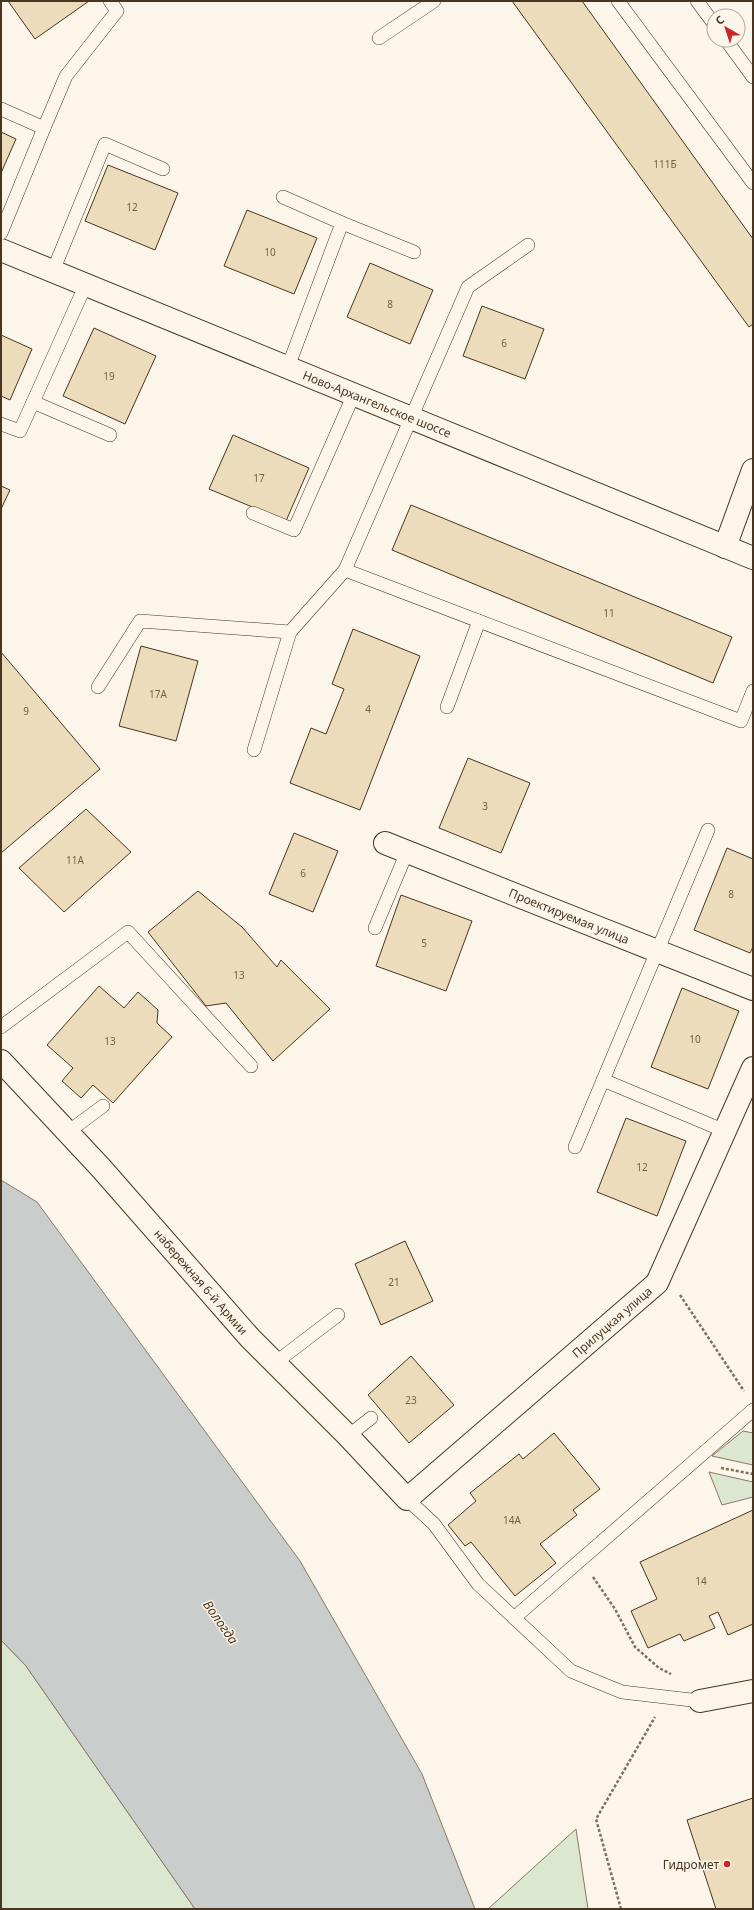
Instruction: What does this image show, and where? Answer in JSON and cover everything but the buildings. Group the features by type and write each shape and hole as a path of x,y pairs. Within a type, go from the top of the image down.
{"street":[{"name":"Ново-Архангельское шоссе","path":"1,250 753,558"},
{"path":"725,546 753,470"},
{"name":"Проектируемая улица","path":"385,843 753,989"},
{"name":"набережная 6-й Армии","path":"1,1060 68,1132 250,1338 348,1436 407,1499"},
{"name":"Прилуцкая улица","path":"407,1499 657,1283 753,1068"},
{"path":"700,1701 753,1691"}],"lane":[{"path":"1,233 66,76 117,10 110,1"},
{"path":"379,38 434,1"},
{"path":"618,1 753,183"},
{"path":"697,1 706,13"},
{"path":"732,48 753,77"},
{"path":"1,109 44,128"},
{"path":"53,271 105,144 162,169"},
{"path":"283,197 414,252"},
{"path":"288,367 342,223"},
{"path":"254,750 290,632 345,570 468,287 528,245"},
{"path":"1,424 20,431 86,284"},
{"path":"253,513 294,530 354,394"},
{"path":"33,402 110,435"},
{"path":"345,570 741,721 753,691"},
{"path":"98,687 140,621 290,632"},
{"path":"447,707 480,621"},
{"path":"575,1147 708,830"},
{"path":"375,928 407,852"},
{"path":"1,1027 128,932 251,1066"},
{"path":"603,1080 725,1131"},
{"path":"68,1132 104,1106"},
{"path":"275,1363 338,1315"},
{"path":"514,1618 753,1410"},
{"path":"348,1436 371,1418"},
{"path":"407,1499 434,1524 478,1584 570,1670 622,1692 700,1701"}],"path":[{"path":"663,1269 744,1392"},
{"path":"693,1462 753,1474"},
{"path":"582,1560 615,1609 635,1647 659,1668 681,1680 700,1701"},
{"path":"621,1909 596,1819 666,1697"}],"green space":[{"path":"743,1431 753,1433 753,1465 712,1456"},
{"path":"709,1472 753,1482 753,1497 722,1505"},
{"path":"1,1640 26,1666 195,1909 1,1909"},
{"path":"576,1829 588,1909 488,1909"}],"water":[{"name":"Вологда","path":"1,1180 37,1202 300,1561 422,1774 475,1909 195,1909 26,1666 1,1640"}],"place":[{"name":"Гидромет","path":"727,1864"}]}
